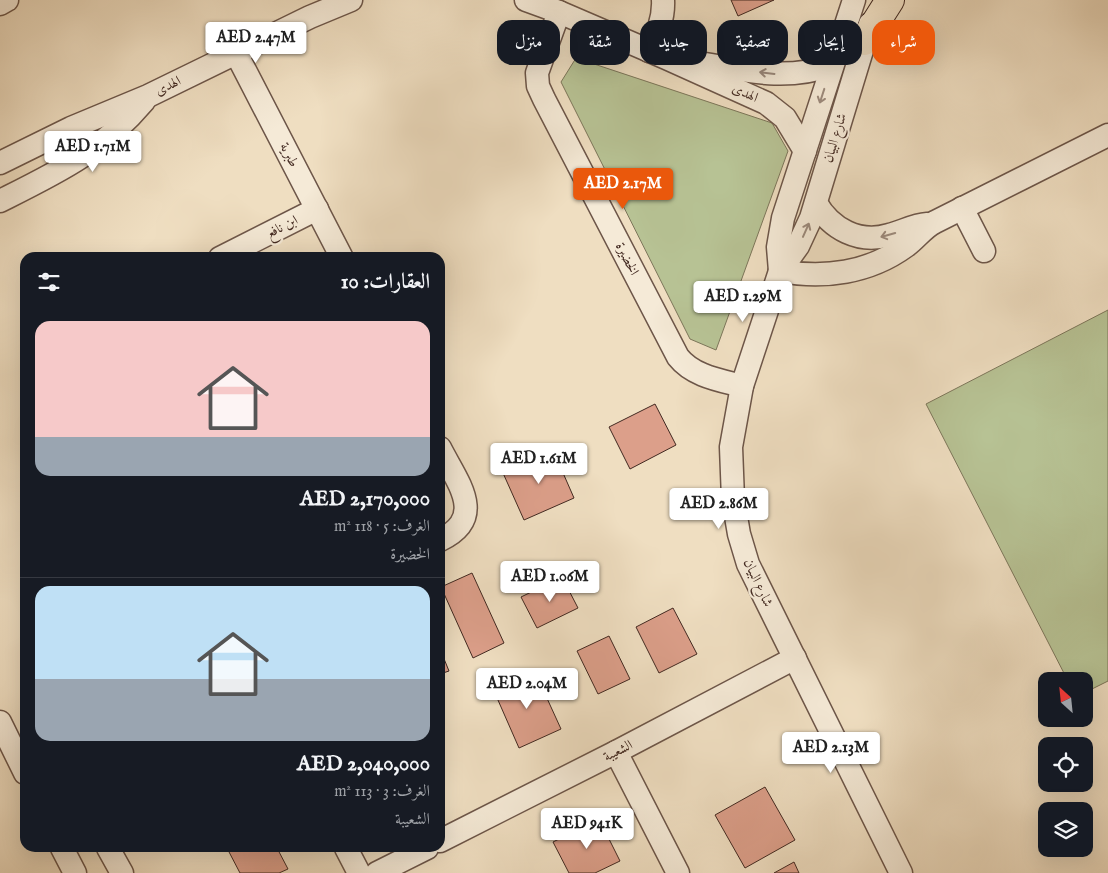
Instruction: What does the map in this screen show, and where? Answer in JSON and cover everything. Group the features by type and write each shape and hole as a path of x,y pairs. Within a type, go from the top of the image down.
{"main road":[{"path":"864,41 890,0"}],"street":[{"path":"0,4 7,0"},
{"name":"الهدى","path":"0,163 71,128 148,96 351,0"},
{"name":"الهدى","path":"526,0 640,46"},
{"path":"662,20 664,12 663,0"},
{"name":"شارع البيان","path":"847,20 854,0"},
{"name":"شارع البيان","path":"879,0 864,41 811,218 798,246 780,271 742,386 731,448 734,499 739,534 748,564 901,873"},
{"name":"الخضيرة","path":"559,12 537,73 538,86 544,99 678,357 685,366 692,370 708,377 742,386"},
{"name":"طبرية","path":"236,53 339,252"},
{"name":"الهدى","path":"707,63 772,74 797,74 815,71 832,65"},
{"name":"الهدى","path":"682,65 766,103 785,118 805,151"},
{"name":"شارع البيان","path":"780,271 778,260 779,233 832,65"},
{"name":"الهدى","path":"2,195 67,167 85,156 119,128 148,96"},
{"path":"780,271 818,275 856,270 890,256 914,240 930,224 1108,135"},
{"path":"816,203 828,220 836,227 861,237 877,238 888,236 919,224 930,224"},
{"path":"962,208 984,250"},
{"name":"ابن نافع","path":"232,252 317,209"},
{"path":"445,459 466,503 466,515 459,528 445,537"},
{"name":"الشعيبة","path":"445,838 616,752 795,658"},
{"path":"0,722 20,762"},
{"path":"616,752 678,873"},
{"path":"64,852 75,873"},
{"path":"110,852 122,873"},
{"path":"348,852 359,873"},
{"path":"377,873 420,852"}],"green space":[{"path":"572,65 597,65 772,123 788,151 716,350 690,339 561,82"},
{"path":"1108,310 1108,681 1093,688 1093,672 1063,672 926,404"}],"building":[{"path":"731,0 774,0 738,16"},
{"path":"655,404 676,445 630,469 609,427"},
{"path":"553,450 574,498 524,520 503,473"},
{"path":"472,573 504,643 473,658 445,596 445,585"},
{"path":"562,577 578,608 537,628 521,597"},
{"path":"673,608 697,654 659,673 636,627"},
{"path":"609,636 630,679 598,694 577,651"},
{"path":"445,661 449,671 445,672"},
{"path":"535,672 561,729 519,748 494,691"},
{"path":"765,787 795,840 745,868 715,815"},
{"path":"599,819 620,861 595,873 569,873 553,842"},
{"path":"229,852 279,852 288,869 279,873 240,873"},
{"path":"794,862 799,873 774,873"}]}
